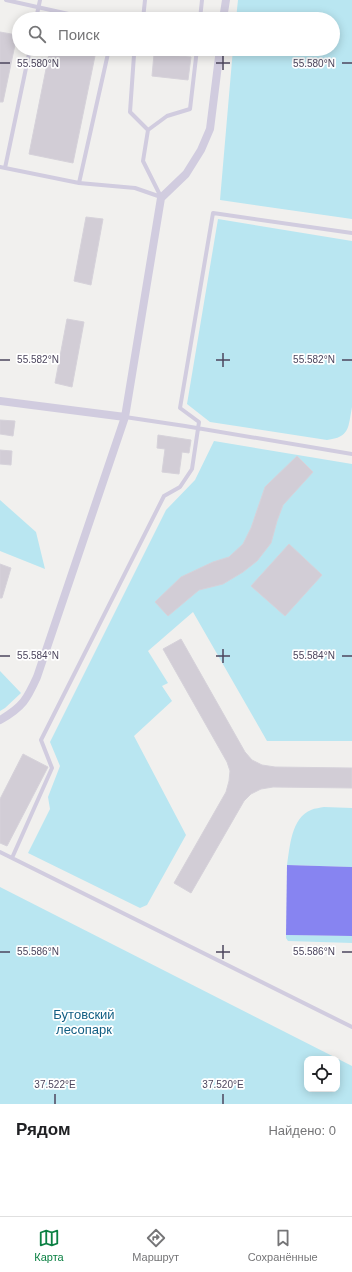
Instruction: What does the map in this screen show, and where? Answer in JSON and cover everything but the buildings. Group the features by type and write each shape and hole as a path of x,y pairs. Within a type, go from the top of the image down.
{"street":[{"path":"224,12 226,0"},
{"path":"0,720 14,712 27,698 38,677 124,417 161,198 186,174 201,150 210,129 219,56"},
{"path":"0,401 124,417"}],"lane":[{"path":"6,0 60,12"},
{"path":"37,12 40,0"},
{"path":"144,12 145,0"},
{"path":"201,12 202,0"},
{"path":"5,168 29,56"},
{"path":"79,183 106,56"},
{"path":"134,56 130,112 148,130"},
{"path":"161,198 143,161 148,130 167,116 190,109 196,56"},
{"path":"0,167 79,183 135,188 161,198"},
{"path":"12,858 52,768 41,740 164,496 180,487 192,469 199,422 180,408 213,212 352,233"},
{"path":"124,417 352,454"},
{"path":"0,852 352,1027"}],"green space":[{"path":"238,0 352,0 352,219 220,200 232,56 340,56 340,12 237,12"},
{"path":"218,219 352,241 352,407 347,430 340,437 327,440 210,422 187,404"},
{"path":"214,441 352,464 352,741 267,741 193,612 148,651 168,683 162,686 172,701 134,736 186,835 147,905 140,908 28,853 50,809 48,797 60,766 50,742 166,510 195,480"},
{"path":"0,500 36,532 45,569 0,551"},
{"path":"0,671 21,693 0,711"},
{"path":"324,807 352,808 352,867 287,865 295,826 299,819 311,810"},
{"name":"Бутовский лесопарк","path":"0,887 332,1056 304,1056 304,1092 340,1092 340,1060 352,1066 352,1104 0,1104"},
{"path":"352,911 352,943 288,941 286,938 286,935 351,936"}],"shaded area":[{"path":"287,865 352,867 352,936 286,935"}]}
